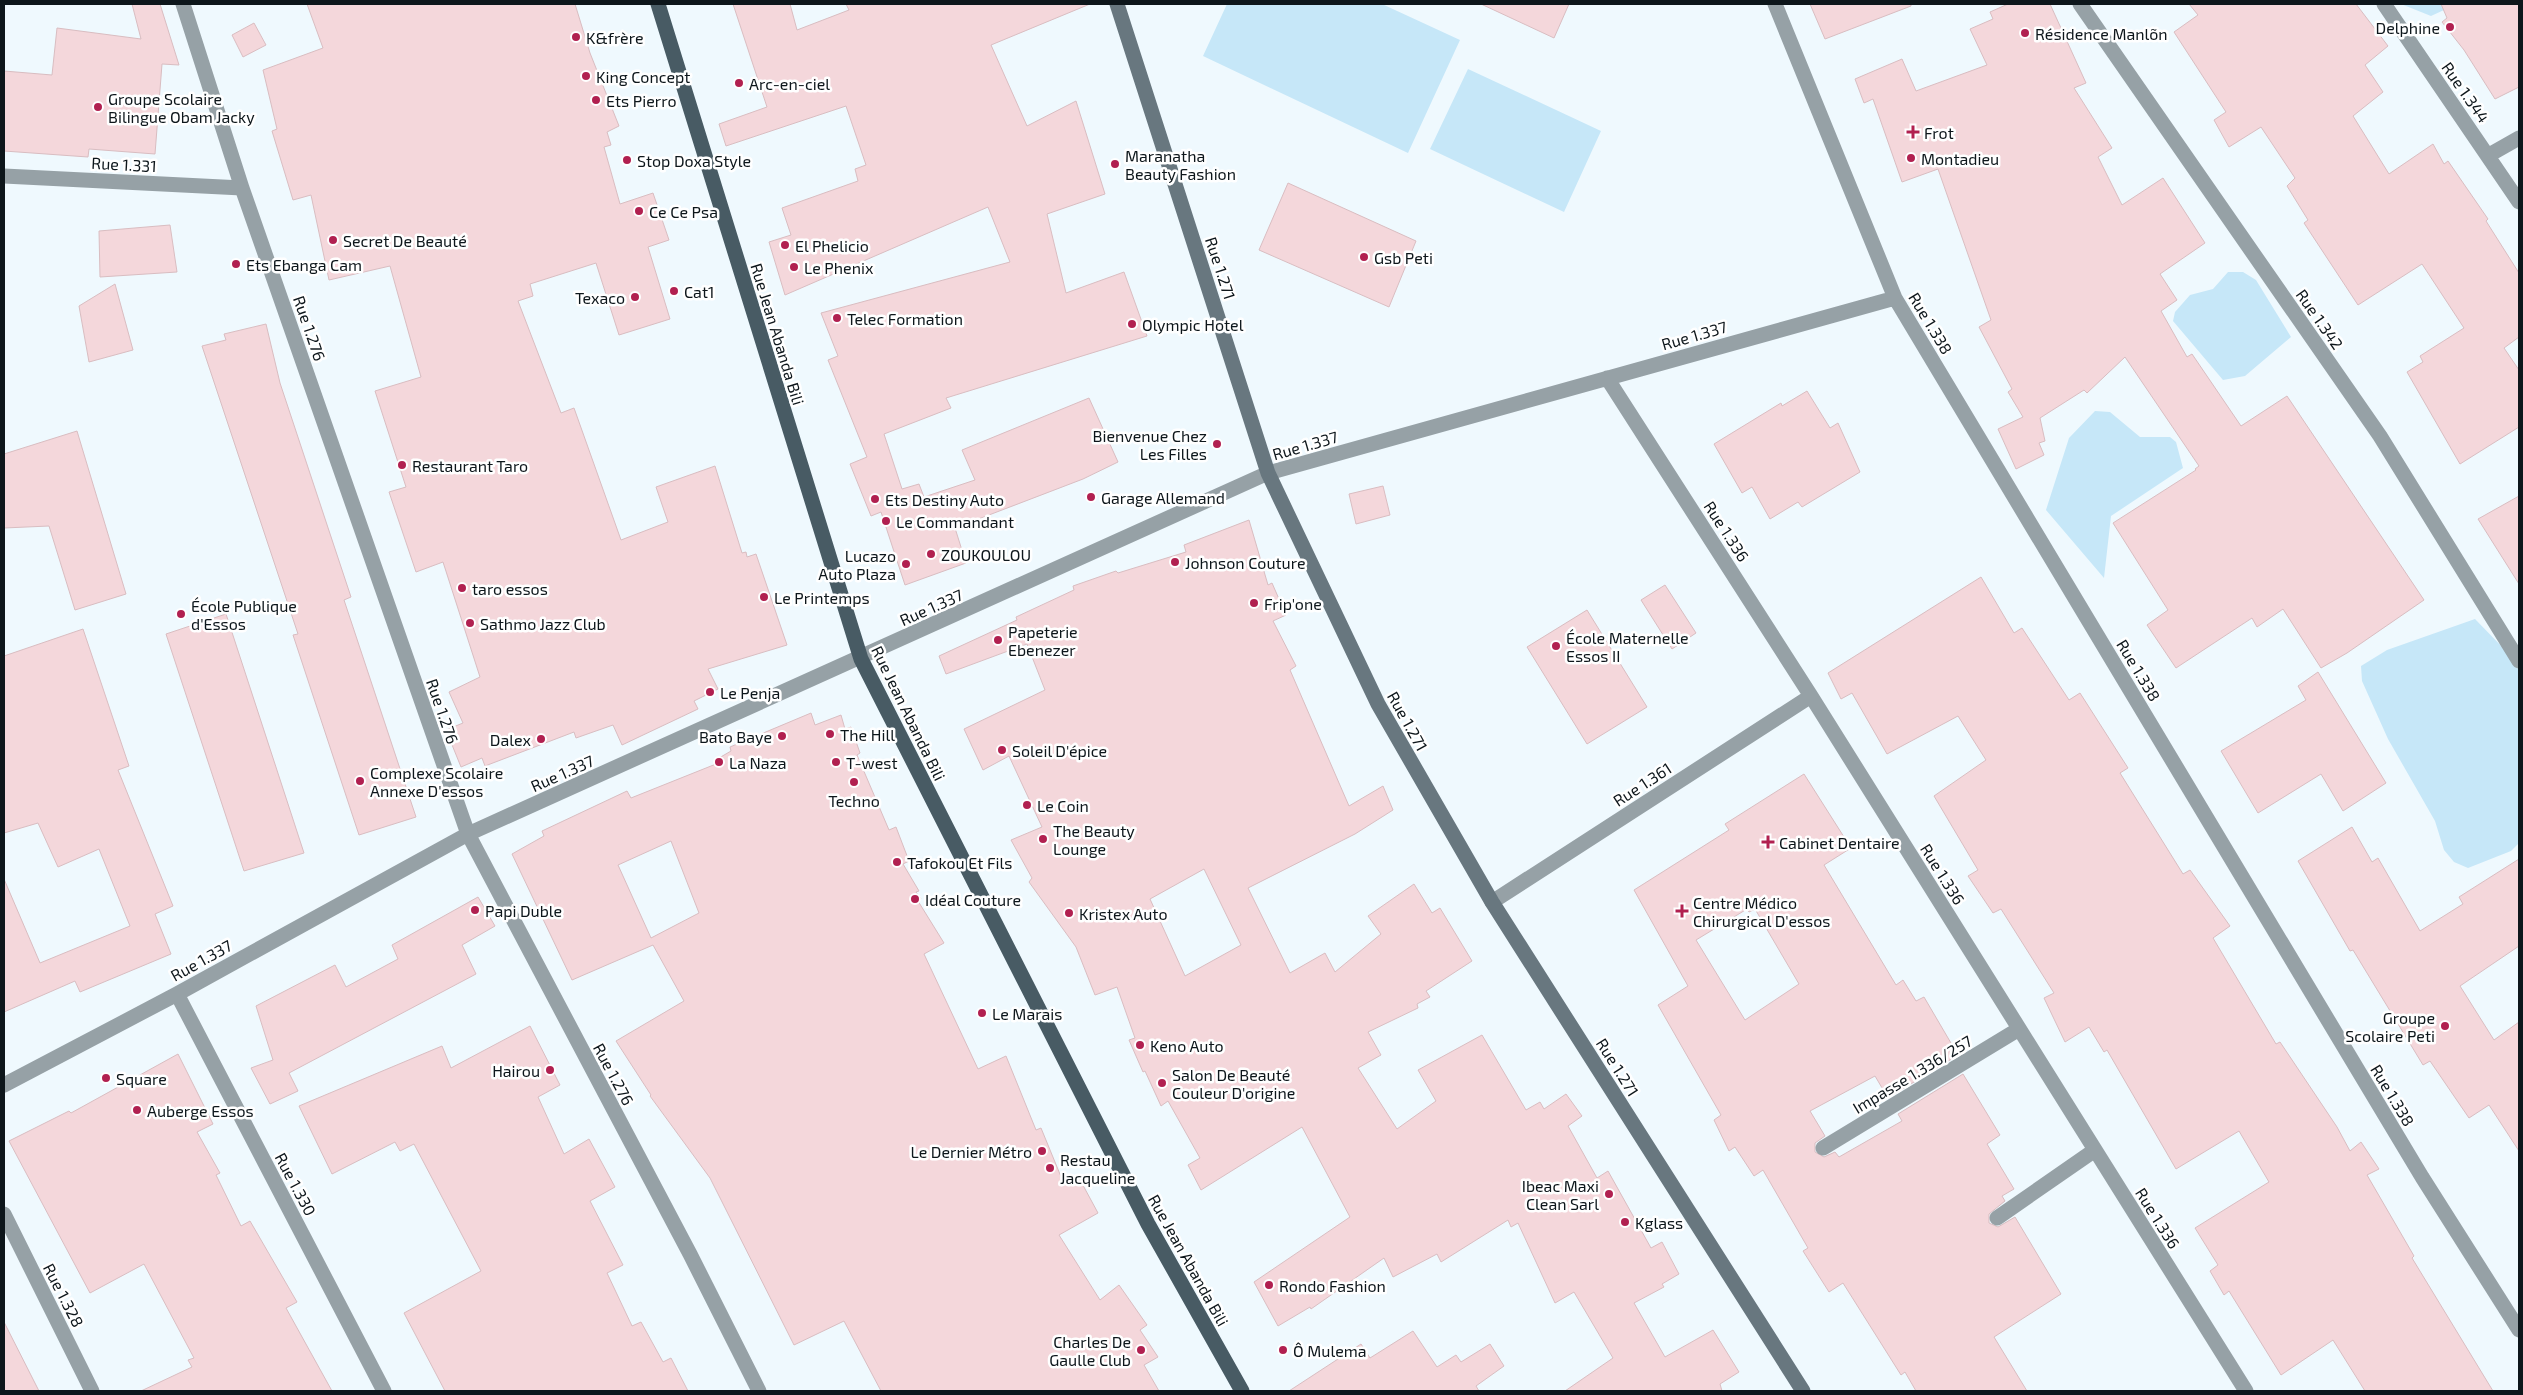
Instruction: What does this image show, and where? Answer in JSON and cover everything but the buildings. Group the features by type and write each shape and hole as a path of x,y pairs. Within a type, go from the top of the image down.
{"main road":[{"name":"Rue Jean Abanda Bili","path":"658,4 861,659 1148,1224 1242,1391"}],"street":[{"name":"Rue 1.276","path":"183,4 242,188 468,834 690,1254 759,1391"},
{"name":"Rue 1.271","path":"1117,4 1268,474 1378,704 1492,902 1803,1391"},
{"name":"Rue 1.338","path":"1776,4 1895,298 2422,1177 2519,1330"},
{"name":"Rue 1.342","path":"2080,4 2380,436 2519,661"},
{"name":"Rue 1.344","path":"2384,4 2489,155 2519,202"},
{"path":"2489,155 2519,138"},
{"name":"Rue 1.331","path":"4,176 242,188"},
{"name":"Rue 1.337","path":"4,1085 177,994 468,834 861,659 1268,474 1895,298"},
{"name":"Rue 1.336","path":"1607,378 1811,696 2246,1391"},
{"name":"Rue 1.361","path":"1492,902 1811,696"},
{"name":"Rue 1.330","path":"177,994 384,1391"},
{"name":"Impasse 1.336/257","path":"1823,1148 2019,1029"},
{"path":"1997,1218 2095,1150"},
{"name":"Rue 1.328","path":"4,1214 92,1391"}],"shaded area":[{"path":"1227,4 1382,4 1460,40 1408,153 1203,56"},
{"path":"2401,4 2445,4 2444,10 2431,16"},
{"path":"1468,69 1601,131 1564,212 1430,149"},
{"path":"2228,272 2243,272 2256,280 2291,337 2245,376 2223,380 2173,321 2175,312 2190,295 2213,289"},
{"path":"2095,411 2110,412 2140,437 2170,437 2176,442 2183,468 2111,516 2104,578 2046,510 2069,438"},
{"path":"2475,619 2510,655 2519,671 2519,843 2511,851 2468,868 2454,862 2444,850 2435,821 2388,739 2362,681 2361,666 2387,650"}],"place":[{"name":"Delphine","path":"2450,27"},
{"name":"Résidence Manlõn","path":"2025,33"},
{"name":"K&frère","path":"576,37"},
{"name":"King Concept","path":"586,76"},
{"name":"Arc-en-ciel","path":"739,83"},
{"name":"Ets Pierro","path":"596,100"},
{"name":"Groupe Scolaire Bilingue Obam Jacky","path":"98,107"},
{"name":"Frot","path":"1913,132"},
{"name":"Montadieu","path":"1911,158"},
{"name":"Stop Doxa Style","path":"627,160"},
{"name":"Maranatha Beauty Fashion","path":"1115,164"},
{"name":"Ce Ce Psa","path":"639,211"},
{"name":"Secret De Beauté","path":"333,240"},
{"name":"El Phelicio","path":"785,245"},
{"name":"Gsb Peti","path":"1364,257"},
{"name":"Ets Ebanga Cam","path":"236,264"},
{"name":"Le Phenix","path":"794,267"},
{"name":"Cat1","path":"674,291"},
{"name":"Texaco","path":"635,297"},
{"name":"Telec Formation","path":"837,318"},
{"name":"Olympic Hotel","path":"1132,324"},
{"name":"Bienvenue Chez Les Filles","path":"1217,444"},
{"name":"Restaurant Taro","path":"402,465"},
{"name":"Garage Allemand","path":"1091,497"},
{"name":"Ets Destiny Auto","path":"875,499"},
{"name":"Le Commandant","path":"886,521"},
{"name":"ZOUKOULOU","path":"931,554"},
{"name":"Johnson Couture","path":"1175,562"},
{"name":"Lucazo Auto Plaza","path":"906,564"},
{"name":"taro essos","path":"462,588"},
{"name":"Le Printemps","path":"764,597"},
{"name":"Frip'one","path":"1254,603"},
{"name":"École Publique d'Essos","path":"181,614"},
{"name":"Sathmo Jazz Club","path":"470,623"},
{"name":"Papeterie Ebenezer","path":"998,640"},
{"name":"École Maternelle Essos II","path":"1556,646"},
{"name":"Le Penja","path":"710,692"},
{"name":"The Hill","path":"830,734"},
{"name":"Bato Baye","path":"782,736"},
{"name":"Dalex","path":"541,739"},
{"name":"Soleil D'épice","path":"1002,750"},
{"name":"La Naza","path":"719,762"},
{"name":"T-west","path":"836,762"},
{"name":"Complexe Scolaire Annexe D'essos","path":"360,781"},
{"name":"Techno","path":"854,782"},
{"name":"Le Coin","path":"1027,805"},
{"name":"The Beauty Lounge","path":"1043,839"},
{"name":"Cabinet Dentaire","path":"1768,842"},
{"name":"Tafokou Et Fils","path":"897,862"},
{"name":"Idéal Couture","path":"915,899"},
{"name":"Papi Duble","path":"475,910"},
{"name":"Centre Médico Chirurgical D'essos","path":"1682,911"},
{"name":"Kristex Auto","path":"1069,913"},
{"name":"Le Marais","path":"982,1013"},
{"name":"Groupe Scolaire Peti","path":"2445,1026"},
{"name":"Keno Auto","path":"1140,1045"},
{"name":"Hairou","path":"550,1070"},
{"name":"Square","path":"106,1078"},
{"name":"Salon De Beauté Couleur D'origine","path":"1162,1083"},
{"name":"Auberge Essos","path":"137,1110"},
{"name":"Le Dernier Métro","path":"1042,1151"},
{"name":"Restau Jacqueline","path":"1050,1168"},
{"name":"Ibeac Maxi Clean Sarl","path":"1609,1194"},
{"name":"Kglass","path":"1625,1222"},
{"name":"Rondo Fashion","path":"1269,1285"},
{"name":"Charles De Gaulle Club","path":"1141,1350"},
{"name":"Ô Mulema","path":"1283,1350"}]}
